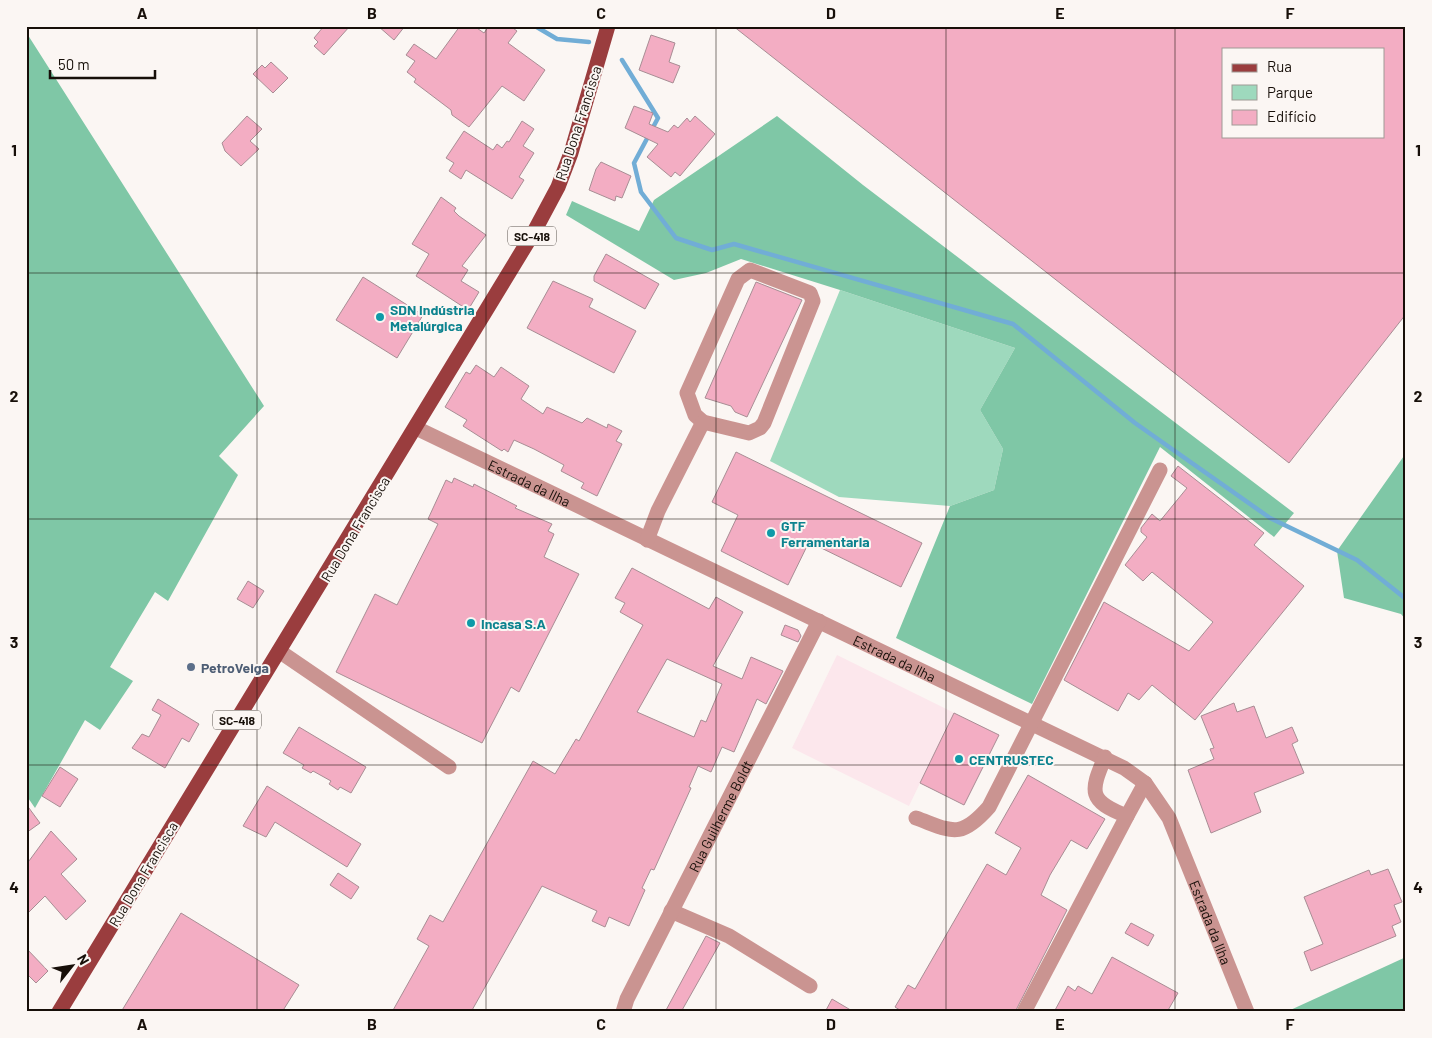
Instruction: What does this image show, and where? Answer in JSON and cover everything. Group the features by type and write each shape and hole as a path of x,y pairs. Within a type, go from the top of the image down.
{"main road":[{"name":"Rua Dona Francisca","path":"59,1012 527,245 558,187 571,153 608,26"}],"street":[{"path":"754,270 810,293 813,301 760,428 749,432 703,422 695,415 687,393 738,279 745,272 754,270"},
{"path":"647,540 658,511 703,422"},
{"name":"Estrada da Ilha","path":"416,428 647,540 1105,757 1145,783 1169,818 1247,1012"},
{"path":"916,818 954,832 966,828 977,820 988,807 1160,470"},
{"name":"Rua Guilherme Boldt","path":"624,1012 627,999 819,621"},
{"path":"279,651 449,767"},
{"path":"1105,757 1094,783 1095,793 1099,801 1109,809 1127,816"},
{"path":"1024,1012 1145,783"},
{"path":"672,911 729,936 810,986"}],"shaded area":[{"path":"837,655 999,735 965,805 920,783 909,806 792,748"}],"green space":[{"path":"26,32 264,406 219,456 238,475 168,601 155,592 110,667 133,681 100,730 85,720 35,808 26,795"},
{"path":"777,116 863,185 1294,513 1274,537 1160,447 1032,704 896,638 950,506 994,490 1003,449 980,410 1015,348 741,259 706,273 674,280 566,215 572,201 639,231 654,200"},
{"path":"840,290 1015,348 980,410 1003,449 994,490 950,506 839,497 770,461"},
{"path":"1406,453 1406,620 1401,614 1344,598 1337,551"},
{"path":"1406,957 1406,1012 1286,1012"}],"building":[{"path":"324,26 350,26 324,55 314,46 318,42 314,38"},
{"path":"378,26 405,26 394,40"},
{"path":"460,26 474,26 484,33 489,26 510,26 517,31 508,43 545,70 524,101 502,86 469,127 452,115 451,110 414,82 416,79 407,72 415,61 406,55 414,44 436,59"},
{"path":"733,26 1399,26 1406,31 1406,314 1289,463"},
{"path":"651,35 675,43 669,62 680,66 673,83 639,70"},
{"path":"271,62 288,78 273,93 253,74 262,65 265,68"},
{"path":"634,106 653,113 649,124 668,132 674,125 678,128 687,118 690,122 695,116 715,134 680,176 675,172 671,177 647,157 658,144 625,128"},
{"path":"247,116 262,129 250,141 259,149 241,166 225,151 222,143"},
{"path":"522,121 534,129 523,146 534,153 519,177 524,180 512,199 466,170 461,179 449,171 454,163 446,158 464,131 493,150 497,144 502,148 507,141 509,142"},
{"path":"601,162 631,176 622,198 616,196 615,201 589,190 596,169"},
{"path":"441,197 456,208 454,211 459,216 486,235 462,266 468,270 461,281 479,292 468,310 416,276 429,254 412,244"},
{"path":"606,254 659,284 645,309 594,281 594,276"},
{"name":"SDN Indústria Metalúrgica","path":"363,277 423,315 397,358 336,320"},
{"path":"553,281 593,299 589,307 636,331 614,373 527,328"},
{"path":"756,282 802,300 747,417 735,412 731,406 705,398"},
{"path":"476,365 494,377 501,367 529,386 521,399 543,414 547,407 582,423 587,418 607,428 608,424 622,431 616,441 622,444 597,496 581,488 584,483 561,471 564,465 514,440 508,452 504,449 502,451 463,426 467,420 445,407 466,372 470,374"},
{"name":"GTF Ferramentaria","path":"736,452 922,543 901,587 809,542 788,585 721,551 738,515 712,502"},
{"path":"1178,466 1264,533 1254,545 1304,586 1195,720 1152,685 1139,700 1128,693 1118,711 1064,680 1104,602 1189,651 1213,622 1152,572 1143,581 1125,565 1147,537 1141,532 1141,528 1152,514 1160,521 1187,488 1171,476"},
{"name":"Incasa S.A","path":"454,478 473,487 474,484 517,506 515,508 552,524 548,531 554,534 544,557 579,574 519,692 511,687 482,743 336,672 375,594 397,605 438,524 428,519 446,480 452,483"},
{"path":"632,568 709,609 716,597 743,612 713,666 742,679 751,657 783,671 766,704 757,699 734,752 722,747 711,772 698,766 689,787 691,788 654,870 651,869 642,888 645,890 629,926 609,917 605,927 592,921 597,911 542,886 471,1012 392,1012 429,946 417,939 430,915 443,922 533,761 555,774 576,739 579,741 643,625 620,612 625,603 615,598","holes":["667,659 722,684 706,722 701,720 694,737 637,712"]},
{"path":"248,581 264,591 253,608 237,599"},
{"path":"785,625 798,630 801,636 798,642 781,635"},
{"path":"158,699 199,724 189,742 182,738 165,768 132,748 142,734 149,737 161,715 152,710"},
{"path":"1234,703 1237,712 1254,706 1266,738 1292,727 1298,741 1292,744 1304,773 1254,793 1261,812 1211,833 1188,770 1214,759 1210,749 1214,748 1201,716"},
{"name":"CENTRUSTEC","path":"954,713 999,735 964,805 920,783"},
{"path":"299,727 366,767 351,793 340,787 338,790 329,784 331,781 313,771 311,773 302,768 304,765 283,753"},
{"path":"60,767 78,779 60,807 42,796"},
{"path":"1028,775 1105,819 1087,849 1071,840 1050,875 1041,895 1067,910 1015,1012 903,1012 895,1007 908,985 915,989 987,864 1006,875 1021,848 995,833"},
{"path":"267,786 361,844 347,867 275,822 266,837 243,826"},
{"path":"26,804 40,823 26,833"},
{"path":"51,831 77,859 61,874 86,901 66,920 45,896 26,915 26,865"},
{"path":"1388,869 1402,902 1394,905 1401,922 1392,926 1396,936 1311,971 1304,952 1323,944 1304,897 1369,870 1371,875"},
{"path":"338,873 359,887 351,899 330,885"},
{"path":"181,913 299,985 282,1012 121,1012"},
{"path":"1131,923 1154,935 1148,946 1125,933"},
{"path":"706,936 720,943 681,1012 665,1012"},
{"path":"26,948 48,971 36,983 26,973"},
{"path":"1112,957 1178,993 1167,1012 1054,1012 1068,986 1075,991 1078,986 1092,994"},
{"path":"832,999 854,1012 825,1012"}],"waterway":[{"path":"535,26 557,39 589,42"},
{"path":"622,60 658,118 634,163 641,192 676,238 712,250 734,244 1013,324 1135,423 1270,518 1357,560 1406,599"}],"place":[{"name":"SDN Indústria Metalúrgica","path":"380,317"},
{"name":"GTF Ferramentaria","path":"771,533"},
{"name":"Incasa S.A","path":"471,623"},
{"name":"PetroVeiga","path":"191,667"},
{"name":"CENTRUSTEC","path":"959,759"}]}
